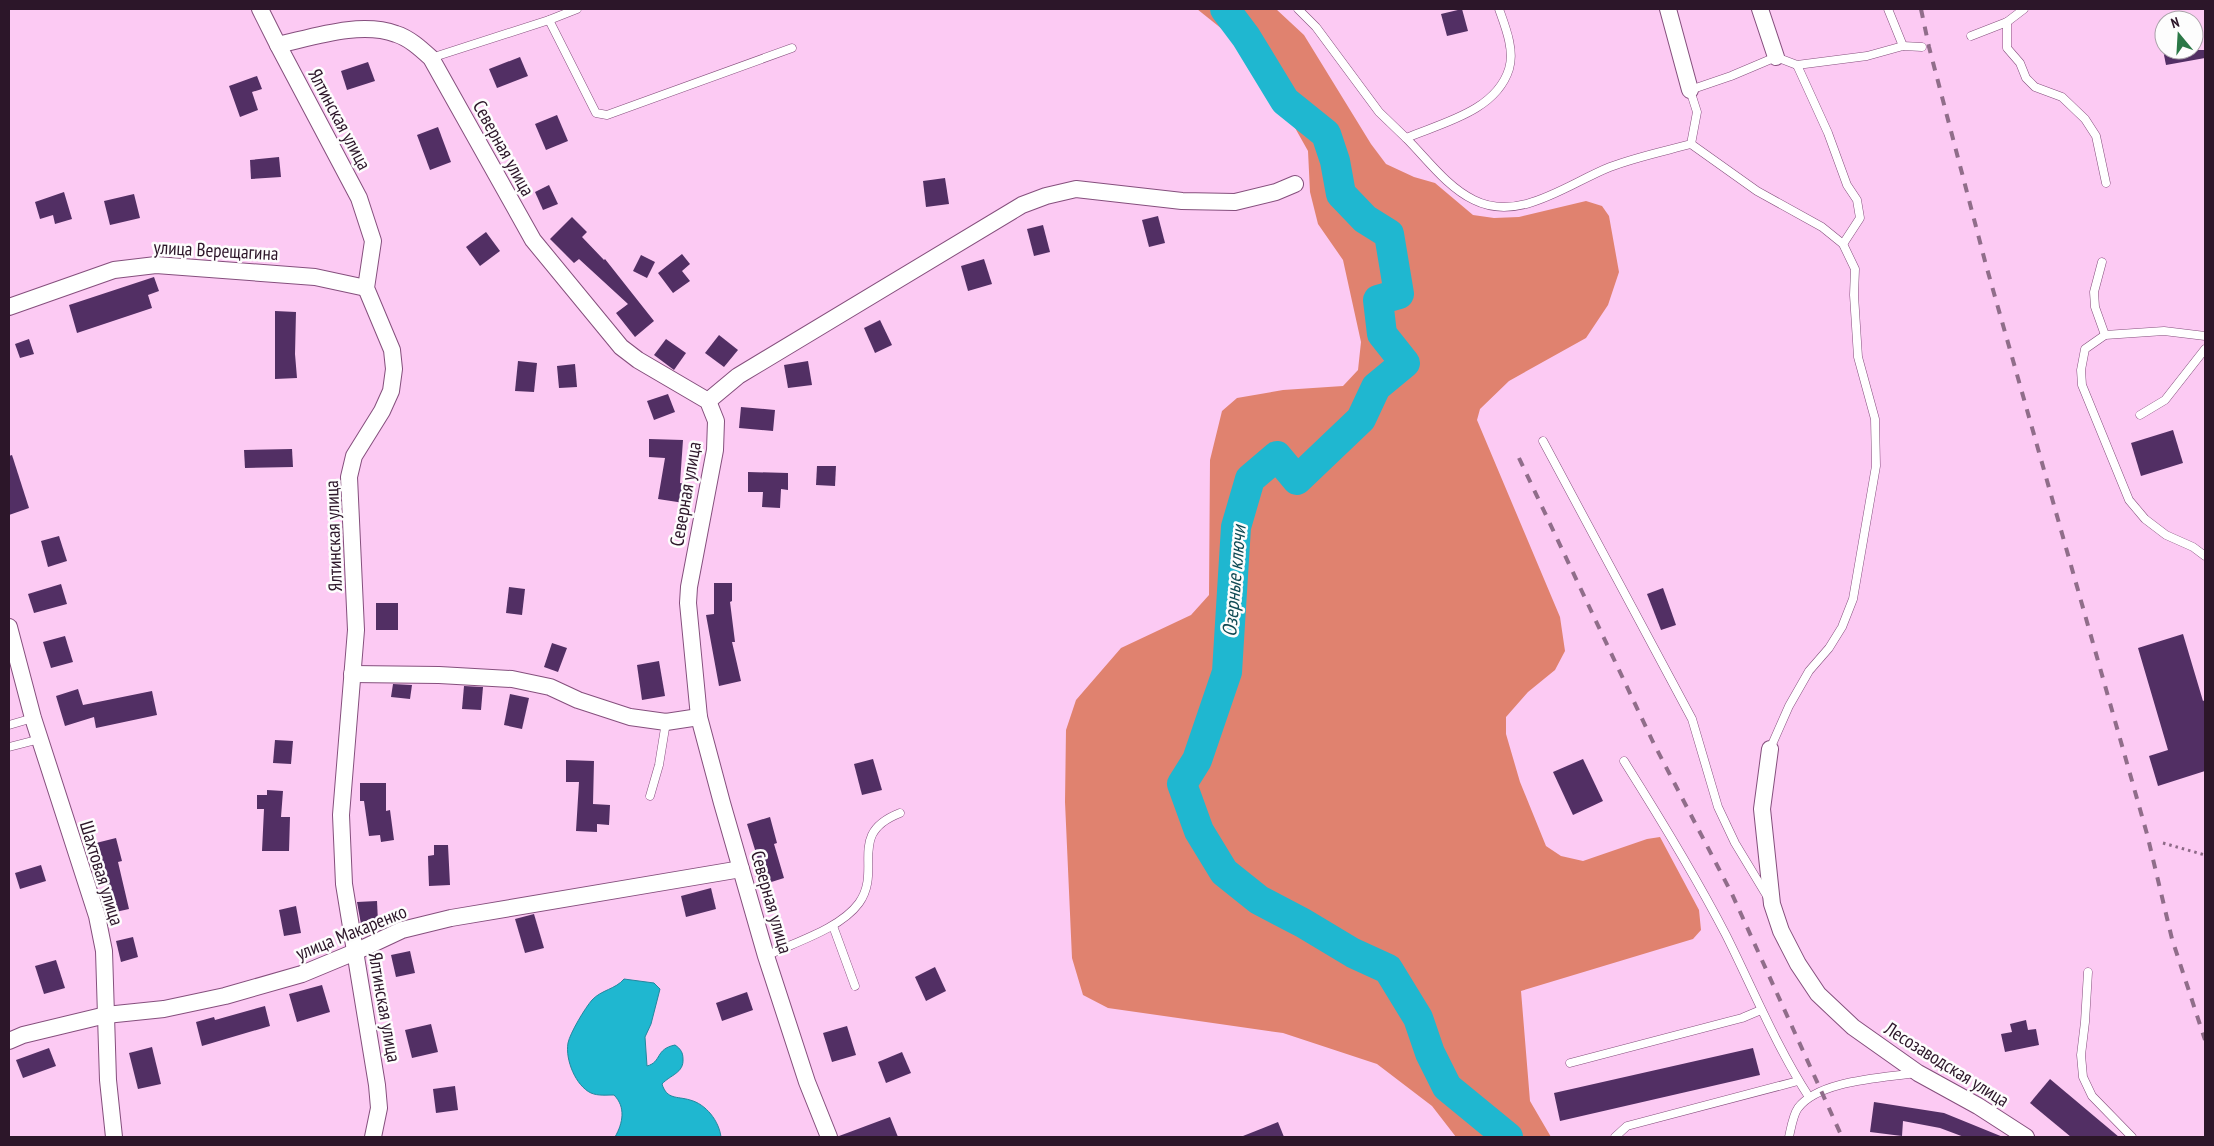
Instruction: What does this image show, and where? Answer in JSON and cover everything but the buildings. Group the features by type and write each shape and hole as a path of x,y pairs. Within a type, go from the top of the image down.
{"street":[{"path":"260,9 278,45"},
{"path":"1668,9 1690,90"},
{"path":"1760,9 1776,57"},
{"name":"Северная улица","path":"278,45 321,36 372,29 398,34 421,49 430,58 533,240 621,347 638,360 708,401 716,422 715,450 689,587 688,603 699,717 766,956 807,1082 828,1137"},
{"name":"Ялтинская улица","path":"278,45 359,198 372,241 366,288 389,341 394,370 391,391 382,410 354,456 350,477 356,630 341,815 344,884 378,1085 379,1108 373,1137"},
{"path":"708,401 738,376 1022,205 1046,196 1076,189 1182,201 1235,202 1276,192 1295,184"},
{"name":"улица Верещагина","path":"9,307 114,270 156,265 315,277 366,288"},
{"name":"Шахтовая улица","path":"9,627 33,718 97,916 104,951 108,1080 114,1137"},
{"path":"352,674 440,675 512,679 550,687 578,700 630,717 666,722 699,717"},
{"name":"Лесозаводская улица","path":"1770,749 1762,810 1772,904 1781,931 1818,994 1853,1027 1918,1073 1978,1106 2026,1137"},
{"name":"улица Макаренко","path":"9,1041 23,1035 106,1015 164,1009 225,996 302,974 402,930 451,918 741,870"}],"lane":[{"path":"430,58 549,20 577,9"},
{"path":"1298,9 1316,27 1380,112 1459,192 1476,201 1508,208 1539,200 1611,166 1691,144"},
{"path":"1406,138 1468,113 1500,86 1509,68 1510,50 1499,9"},
{"path":"1888,9 1903,46"},
{"path":"1971,36 2006,22 2024,9"},
{"path":"549,20 596,113 607,115 792,48"},
{"path":"2006,22 2008,48 2020,63 2026,78 2035,88 2062,97 2085,119 2096,136 2106,183"},
{"path":"1691,144 1697,112 1690,90 1776,57 1797,65 1867,56 1903,46 1922,47"},
{"path":"1797,65 1828,134 1847,185 1857,200 1860,218 1843,244"},
{"path":"1691,144 1757,192 1822,227 1843,244 1855,269 1854,295 1858,356 1876,419 1876,466 1853,599 1842,626 1829,648 1809,671 1789,706 1770,749"},
{"path":"2102,262 2094,292 2096,307 2105,335"},
{"path":"2205,336 2164,330 2105,335 2085,349 2081,370 2082,385 2129,500 2145,519 2166,535 2194,547 2205,556"},
{"path":"2140,415 2165,400 2205,349"},
{"path":"1543,441 1692,719 1718,807 1735,843 1772,904"},
{"path":"9,725 33,718"},
{"path":"650,796 659,765 666,722"},
{"path":"9,747 40,739"},
{"path":"1624,761 1682,853 1722,929 1761,1010 1798,1081 1809,1097"},
{"path":"766,956 833,926 854,908 867,888 869,844 875,829 885,819 900,813"},
{"path":"833,926 855,986"},
{"path":"2088,972 2081,1054 2083,1077 2092,1096 2132,1137"},
{"path":"1570,1063 1742,1018 1761,1010"},
{"path":"1789,1137 1797,1109 1809,1097 1850,1083 1918,1073"},
{"path":"1615,1137 1628,1126 1798,1081"}],"path":[{"path":"2163,843 2205,855"}],"shaded area":[{"path":"1197,9 1276,9 1304,35 1371,144 1386,164 1414,177 1435,183 1473,215 1494,218 1519,217 1586,201 1602,206 1609,216 1619,272 1608,305 1586,338 1509,381 1480,409 1477,420 1560,617 1565,651 1555,670 1528,692 1506,717 1506,734 1520,782 1546,846 1561,856 1583,861 1647,839 1660,837 1699,910 1701,930 1693,939 1521,991 1530,1101 1551,1137 1456,1137 1432,1106 1377,1064 1283,1033 1108,1008 1083,995 1072,958 1065,802 1066,730 1076,700 1121,648 1191,615 1209,595 1210,460 1222,411 1237,398 1283,390 1343,386 1358,370 1361,342 1343,260 1318,224 1310,192 1308,151 1285,110 1232,37"}],"water":[{"path":"624,979 654,983 660,989 651,1024 645,1037 647,1066 655,1062 664,1049 675,1045 679,1048 683,1055 683,1064 679,1071 662,1084 664,1089 670,1095 696,1102 706,1109 715,1119 721,1137 615,1137 622,1115 618,1100 614,1095 591,1093 576,1079 568,1057 568,1043 572,1033 592,1000"}],"waterway":[{"name":"Озерные ключи","path":"1225,9 1246,37 1285,101 1326,134 1335,161 1341,194 1365,219 1389,234 1399,294 1378,300 1382,334 1405,363 1376,387 1361,419 1297,480 1277,456 1250,479 1236,527 1227,672 1197,760 1182,784 1199,831 1224,872 1259,900 1303,923 1353,953 1388,969 1418,1018 1430,1053 1447,1087 1508,1137"}],"railway":[{"path":"1921,9 1929,47 1986,265 2147,834 2172,939 2205,1040"},
{"path":"1519,458 1653,742 1732,894 1842,1137"}]}
